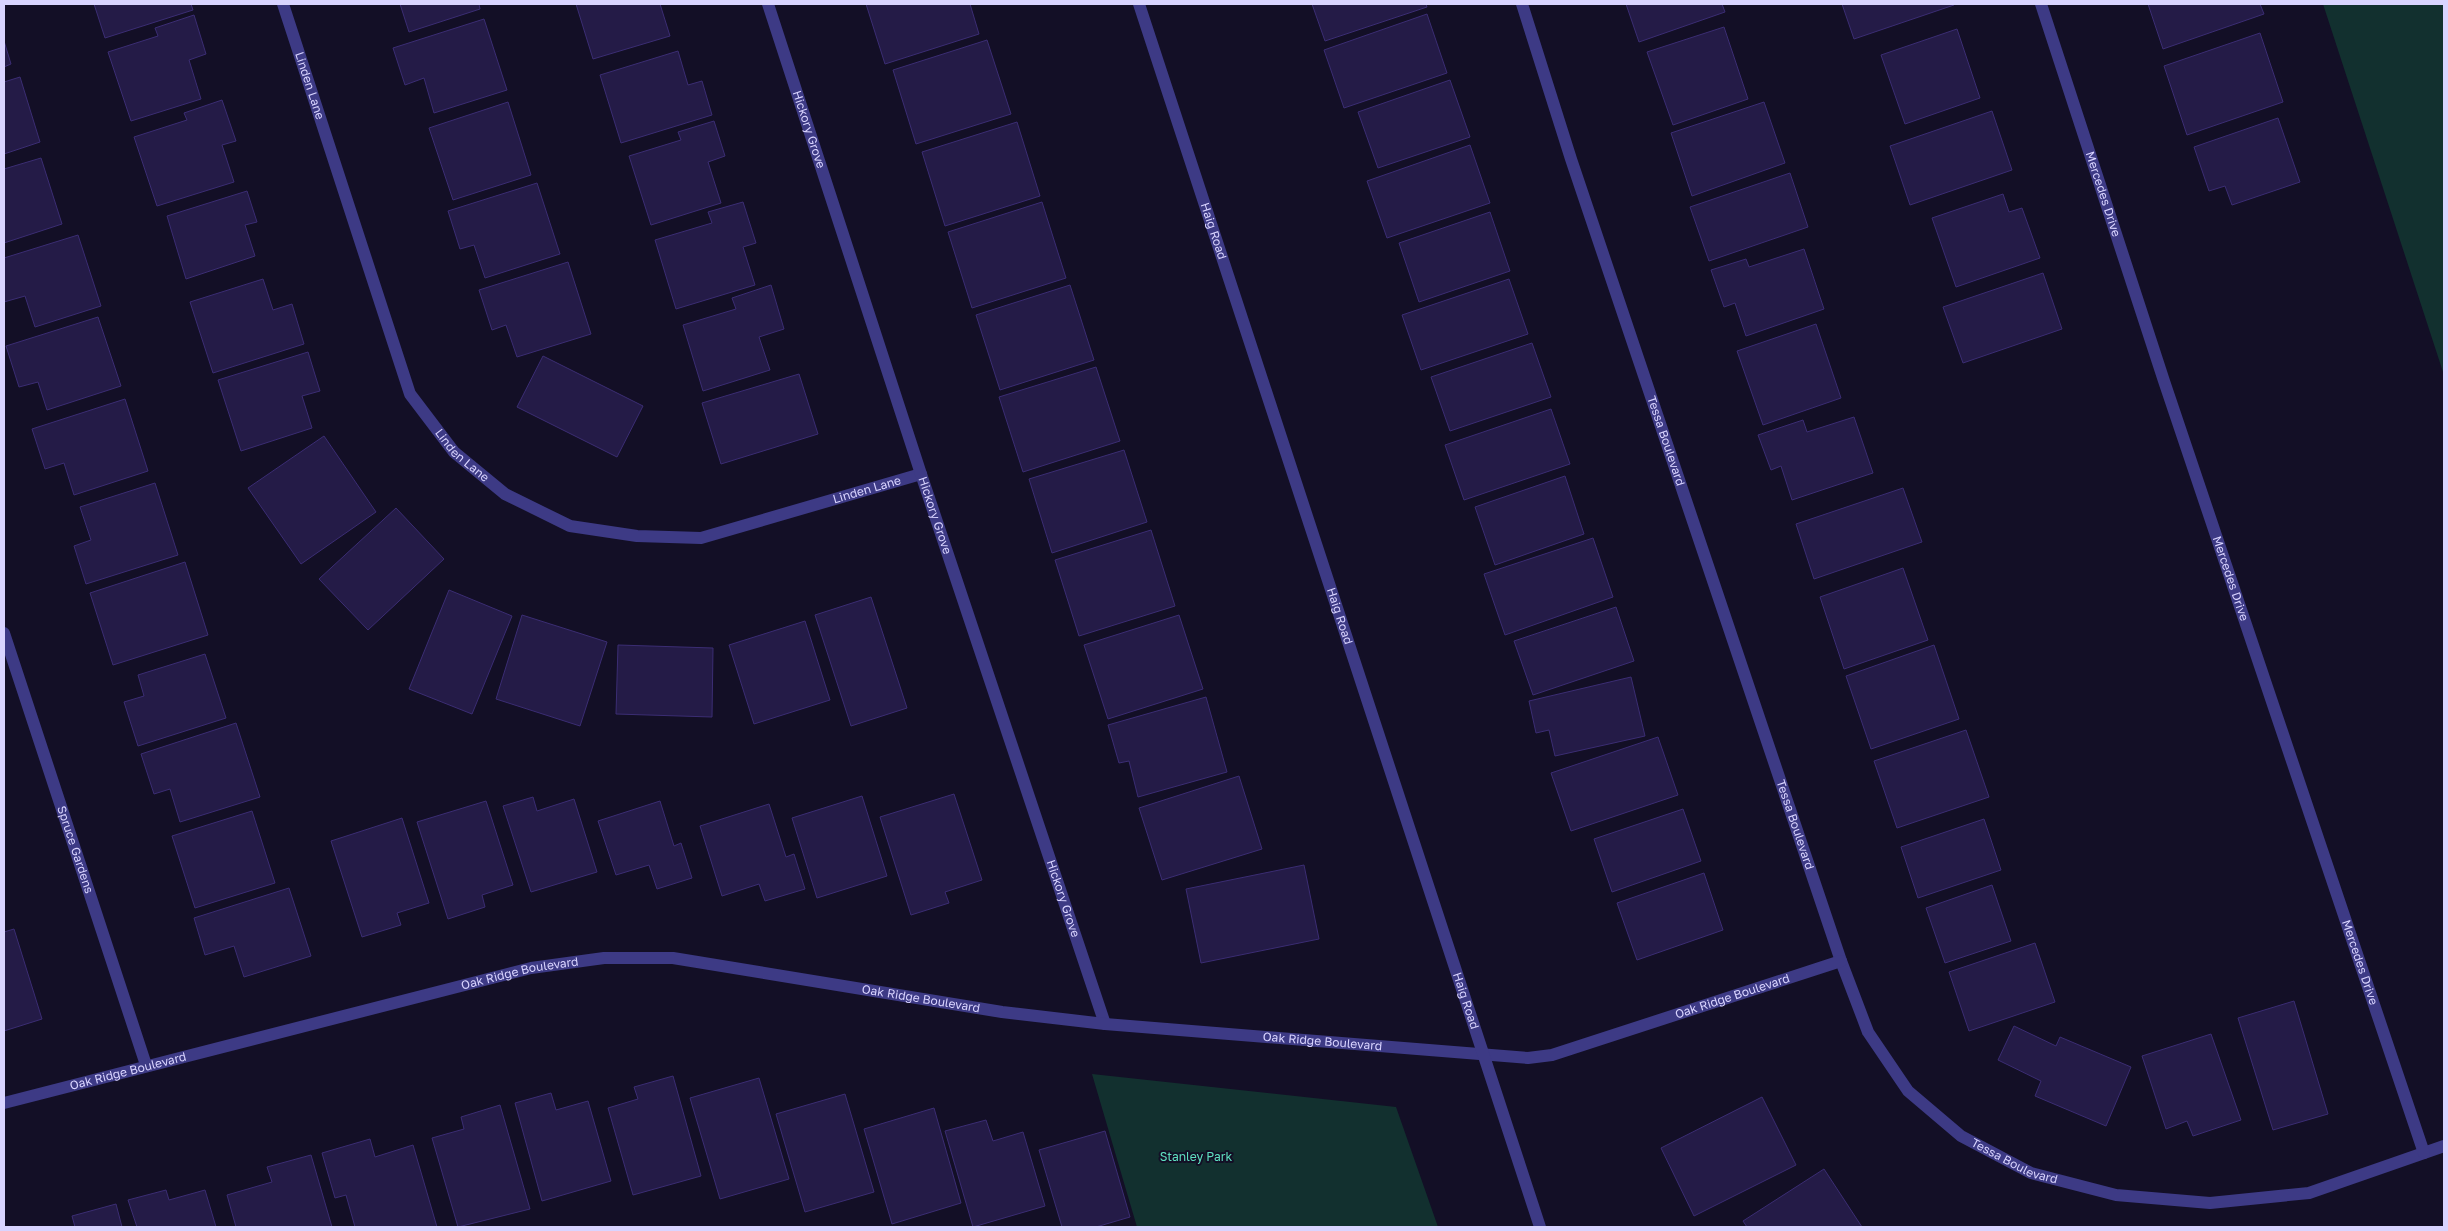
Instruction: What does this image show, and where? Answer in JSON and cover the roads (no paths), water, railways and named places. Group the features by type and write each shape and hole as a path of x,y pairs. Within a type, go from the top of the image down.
{"street":[{"name":"Linden Lane","path":"283,4 410,394 454,452 504,494 570,526 637,536 701,538 921,474"},
{"name":"Hickory Grove","path":"768,4 921,474 1104,1024"},
{"name":"Haig Road","path":"1139,4 1540,1227"},
{"name":"Tessa Boulevard","path":"1522,4 1571,159 1841,962 1868,1032 1908,1091 1961,1136 2031,1173 2116,1195 2210,1204 2309,1193 2444,1146"},
{"name":"Mercedes Drive","path":"2041,4 2168,391 2424,1153"},
{"name":"Spruce Gardens","path":"4,633 146,1065"},
{"name":"Oak Ridge Boulevard","path":"4,1103 146,1065 532,968 604,958 673,958 1002,1012 1104,1024 1528,1058 1552,1055 1841,962"}],"park label":[{"name":"Stanley Park","path":"1196,1157"}]}
